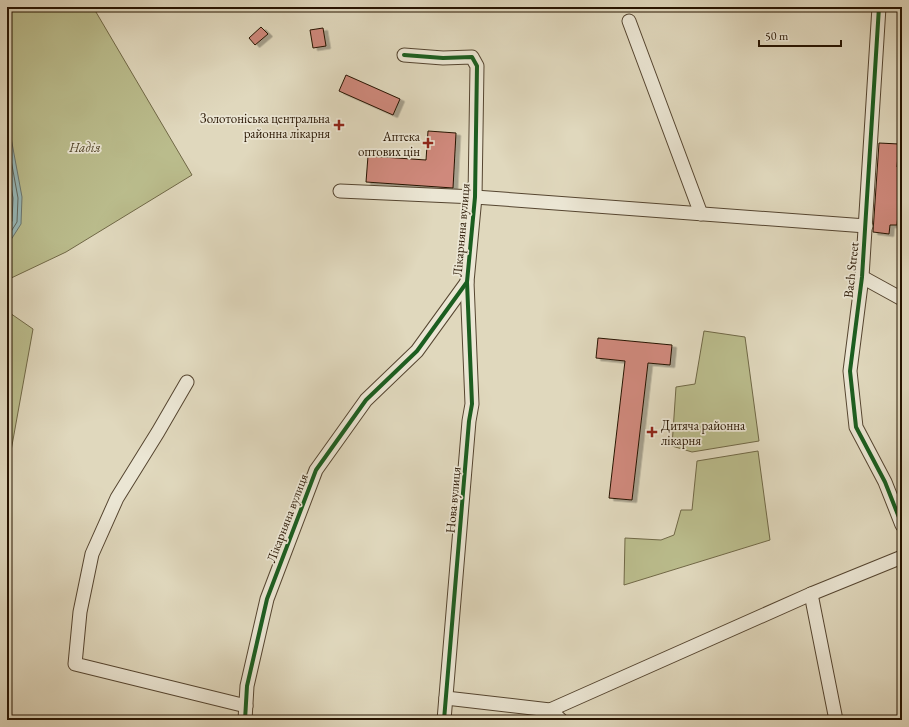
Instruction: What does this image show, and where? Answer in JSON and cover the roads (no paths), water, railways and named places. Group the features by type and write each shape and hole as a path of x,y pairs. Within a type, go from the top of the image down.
{"street":[{"name":"Bach Street","path":"879,7 862,277 850,371 856,427 885,482 902,525"},
{"path":"629,21 701,214"},
{"name":"Лікарняна вулиця","path":"245,720 247,686 267,599 316,470 366,400 417,351 467,282 475,197 477,66 472,58 443,58 404,55"},
{"path":"340,191 475,197 866,226"},
{"path":"862,277 902,299"},
{"name":"Нова вулиця","path":"444,720 472,404 467,282"},
{"path":"187,382 117,498 92,554 80,612 75,664 246,706"},
{"path":"446,698 550,710 811,594 902,558"},
{"path":"811,594 836,720"},
{"path":"550,710 562,720"}],"water":[{"path":"7,116 22,197 21,224 7,246"}],"place":[{"name":"Золотоніська центральна районна лікарня","path":"339,125"},
{"name":"Аптека оптових цін","path":"428,143"},
{"name":"Дитяча районна лікарня","path":"652,432"}],"park label":[{"name":"Надія","path":"85,147"}]}
